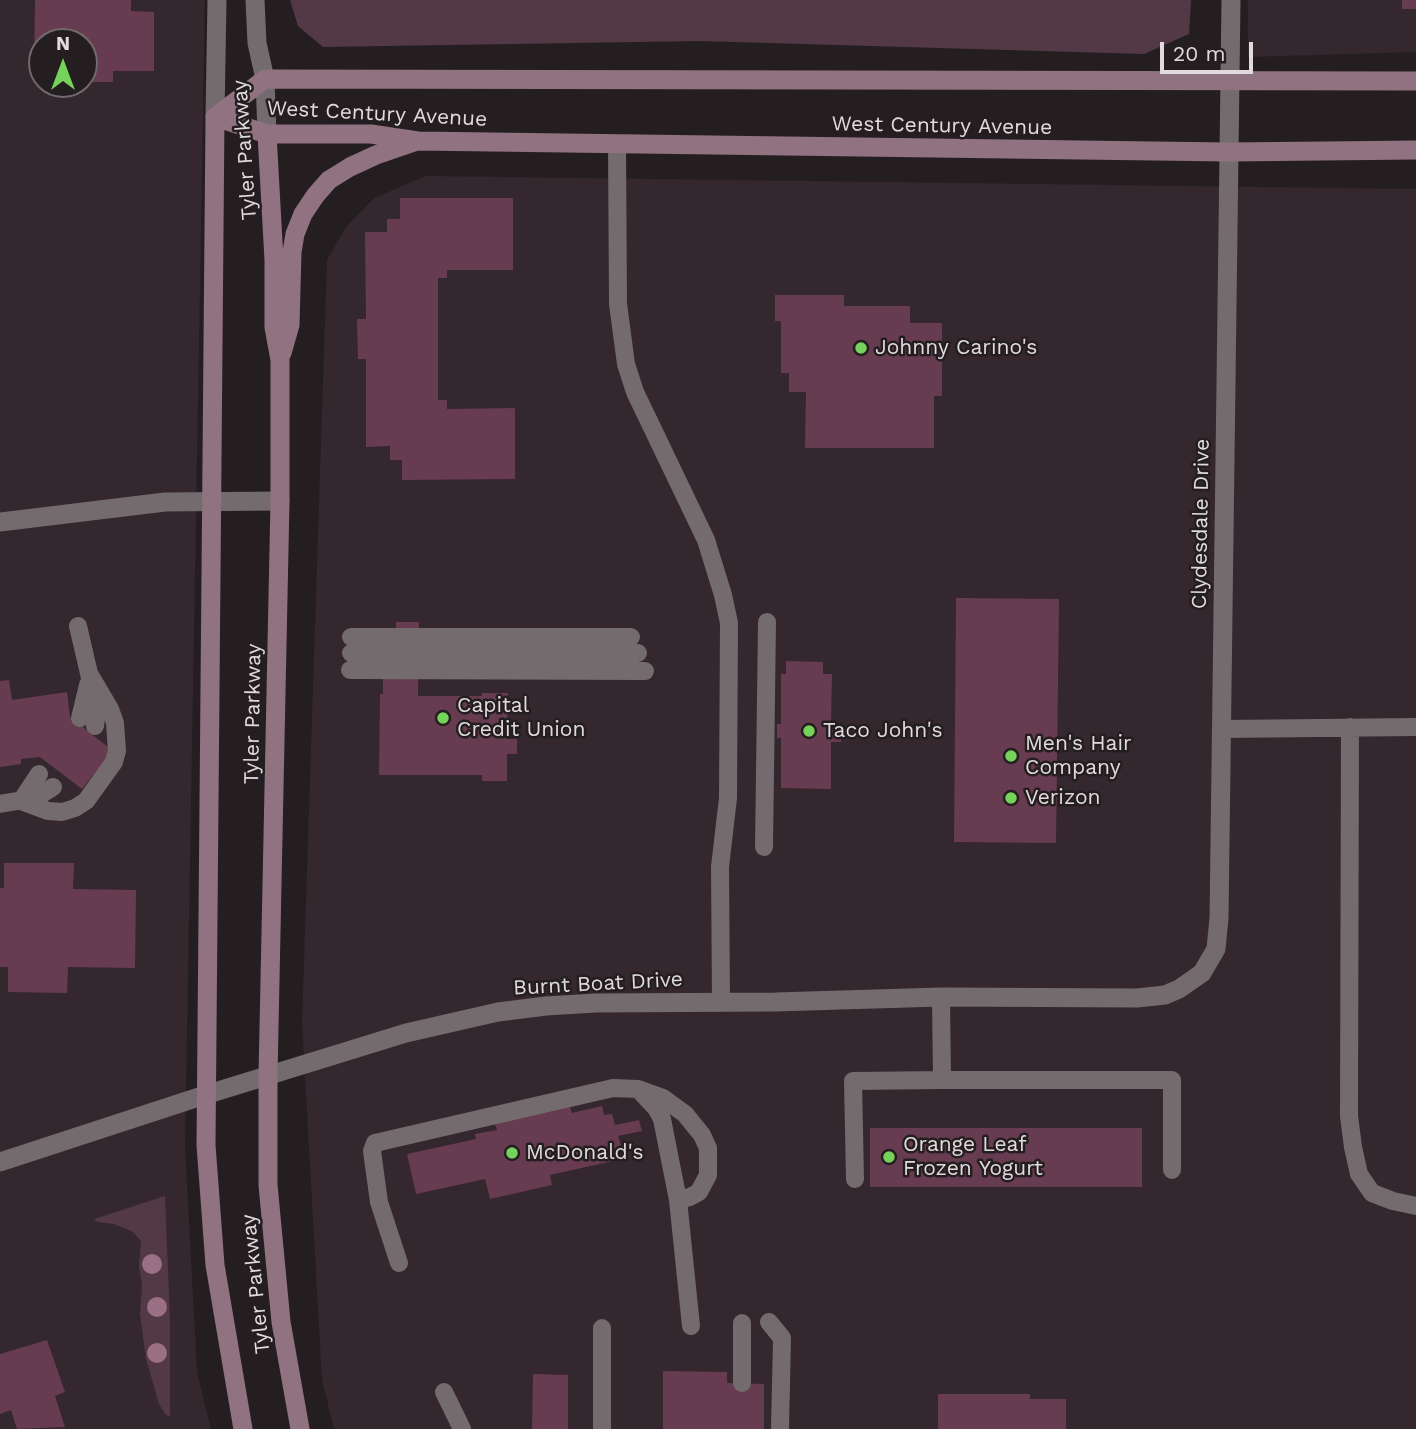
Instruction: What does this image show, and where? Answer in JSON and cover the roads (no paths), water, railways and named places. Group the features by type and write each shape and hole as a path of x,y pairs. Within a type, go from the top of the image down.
{"main road":[{"name":"West Century Avenue","path":"215,117 265,79 1416,81"},
{"name":"West Century Avenue","path":"215,117 267,134 371,134 418,141 1228,152 1416,150"},
{"name":"Tyler Parkway","path":"215,117 205,1095 208,1195 215,1265 243,1429"},
{"name":"Tyler Parkway","path":"267,134 274,260 274,327 280,360 268,1185 281,1322 300,1429"},
{"path":"280,360 290,325 292,252 295,234 303,214 329,180 376,155 418,141"}],"street":[{"name":"Tyler Parkway","path":"215,117 216,0"},
{"name":"Tyler Parkway","path":"256,0 257,43 265,79 267,134"},
{"name":"Clydesdale Drive","path":"1137,998 1165,995 1191,982 1202,973 1216,949 1219,918 1231,0"},
{"path":"0,522 142,504 280,501"},
{"name":"Burnt Boat Drive","path":"0,1162 406,1033 498,1012 596,1003 942,997 1137,998"}],"lane":[{"path":"617,145 618,304 626,364 635,392 706,540 729,623 728,798 720,867 721,1002"},
{"path":"764,847 767,622"},
{"path":"78,626 90,675 88,722"},
{"path":"634,645 351,653 645,671"},
{"path":"21,802 48,811 62,812 75,808 86,801 114,762 117,751 115,723 90,675"},
{"path":"1350,727 1349,1116 1353,1147 1359,1174 1372,1193 1416,1206"},
{"path":"1222,729 1416,727"},
{"path":"21,802 39,774"},
{"path":"0,804 34,798 53,787"},
{"path":"942,997 942,1080"},
{"path":"855,1179 853,1081 1172,1080 1172,1170"},
{"path":"399,1263 379,1202 372,1151 375,1143 613,1088 638,1089 663,1098 693,1124 708,1148 710,1160 704,1184 699,1192 678,1200"},
{"path":"638,1089 648,1098 662,1119 678,1200 691,1326"},
{"path":"769,1322 782,1338 780,1429"},
{"path":"742,1323 742,1383"},
{"path":"602,1429 603,1328"},
{"path":"444,1392 462,1429"}],"place":[{"name":"Johnny Carino's","path":"861,348"},
{"name":"Capital Credit Union","path":"443,718"},
{"name":"Taco John's","path":"809,731"},
{"name":"Men's Hair Company","path":"1011,756"},
{"name":"Verizon","path":"1011,798"},
{"name":"McDonald's","path":"512,1153"},
{"name":"Orange Leaf Frozen Yogurt","path":"889,1157"}]}
